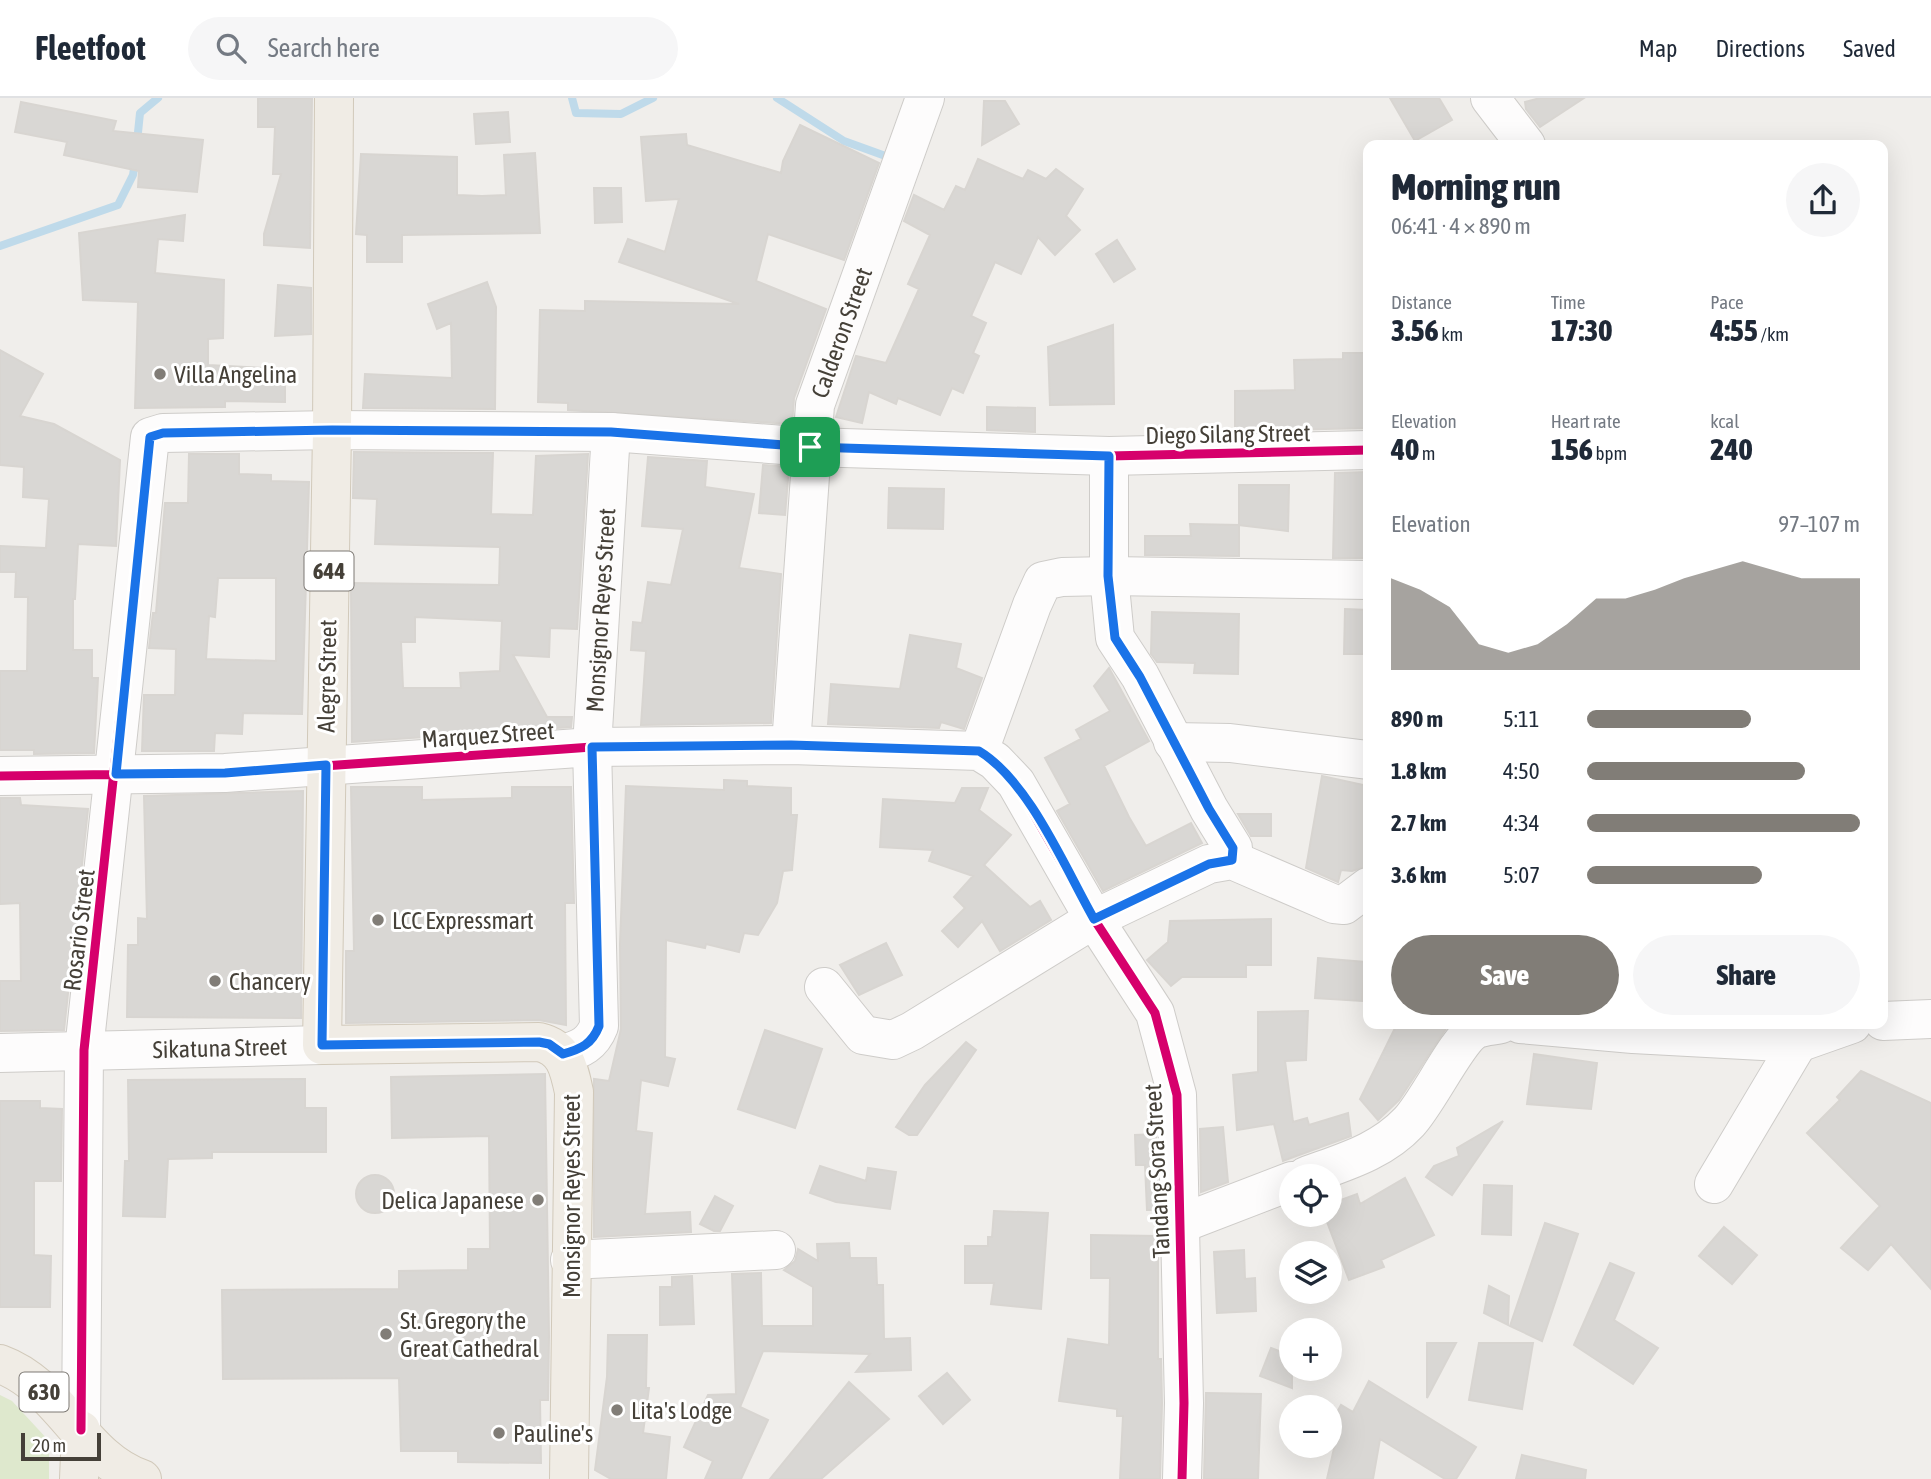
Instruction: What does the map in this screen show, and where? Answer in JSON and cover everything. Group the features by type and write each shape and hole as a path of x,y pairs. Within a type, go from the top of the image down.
{"main road":[{"name":"Alegre Street","path":"322,1045 332,430 334,98"},
{"name":"Sikatuna Street","path":"322,1045 539,1042 549,1044 563,1054"},
{"name":"Monsignor Reyes Street","path":"563,1054 574,1092 569,1479"},
{"name":"630","path":"0,1364 32,1381 113,1464 142,1479"},
{"name":"Rosario Street","path":"79,1479 81,1430"}],"street":[{"name":"Calderon Street","path":"791,745 815,405 925,98"},
{"path":"1490,98 1522,140"},
{"name":"Diego Silang Street","path":"150,437 163,433 332,430 611,432 810,447 1109,456 1363,450"},
{"name":"Monsignor Reyes Street","path":"563,1054 587,1045 599,1026 592,747 611,432"},
{"name":"Rosario Street","path":"81,1430 84,1050 116,774 150,437"},
{"path":"1109,456 1108,576 1115,638 1140,677 1233,848 1232,860"},
{"path":"979,751 1043,581 1062,577 1108,576 1363,580"},
{"path":"1173,742 1230,743 1363,759"},
{"name":"Marquez Street","path":"0,776 225,773 592,747 791,745 979,751"},
{"name":"Tandang Sora Street","path":"979,751 995,761 1017,783 1094,919 1155,1013 1177,1095 1184,1402 1182,1479"},
{"path":"824,987 863,1035 893,1040 1094,919 1209,864 1232,860 1334,904 1343,905 1363,891"},
{"path":"1888,1021 1931,1019"},
{"path":"1337,1164 1379,1148 1409,1122 1430,1095 1448,1064 1474,1030 1478,1029"},
{"path":"1636,1029 1798,1043 1838,1029"},
{"path":"1714,1184 1798,1043"},
{"name":"Sikatuna Street","path":"0,1053 322,1045"},
{"path":"1180,1224 1279,1186"},
{"path":"570,1260 776,1250"}],"green space":[{"path":"0,1395 12,1401 49,1441 49,1479 0,1479"}],"building":[{"path":"258,98 312,98 310,248 264,245 264,234 281,174 273,174 275,127 258,127"},
{"path":"1390,98 1439,98 1452,120 1414,140"},
{"path":"1540,98 1584,98 1540,127 1526,109 1525,102"},
{"path":"984,101 1005,101 1019,124 982,145"},
{"path":"21,102 116,121 113,131 203,140 197,192 138,187 139,171 64,155 67,142 15,132"},
{"path":"508,112 510,142 476,144 474,114"},
{"path":"800,125 879,163 844,260 768,234 756,281 826,309 794,398 792,424 568,410 568,403 538,402 540,310 585,311 585,301 739,304 619,262 628,239 665,252 679,199 646,201 641,137 686,134 687,145 781,173 783,161"},
{"path":"535,153 540,233 402,235 402,262 367,262 367,235 356,234 361,154 457,157 457,195 482,196 506,195 504,155"},
{"path":"978,159 1023,179 1028,170 1046,179 1056,169 1083,189 1066,216 1080,230 1055,255 1038,237 1021,274 995,262 971,316 986,323 973,353 979,356 963,393 952,388 940,415 898,398 896,404 869,392 862,423 836,417 856,356 886,363 919,289 908,284 930,235 904,221 914,195 944,210 956,186 965,190"},
{"path":"594,188 621,188 622,222 595,223"},
{"path":"185,215 183,241 158,239 155,273 224,280 223,338 208,339 208,365 285,369 285,402 225,401 225,407 135,408 138,302 83,300 79,233"},
{"path":"1117,240 1135,269 1114,282 1096,254"},
{"path":"487,282 496,307 495,409 363,408 365,374 452,378 451,323 437,329 428,304"},
{"path":"278,285 311,288 311,334 275,336"},
{"path":"1113,325 1114,404 1050,405 1048,347"},
{"path":"0,350 43,374 20,416 54,424 120,460 116,546 78,544 73,599 73,650 92,650 92,678 98,678 94,753 34,754 34,750 0,750 0,671 27,671 28,597 15,597 16,572 0,572 0,546 46,548 49,499 23,497 24,467 0,465"},
{"path":"1343,353 1363,353 1363,428 1235,431 1235,391 1295,390 1294,360 1343,359"},
{"path":"987,407 1035,408 1035,432 987,430"},
{"path":"354,452 493,453 491,514 533,515 536,456 588,454 577,629 550,628 549,657 513,655 547,717 572,717 571,727 352,742 351,583 499,585 500,547 375,544 377,499 353,498","holes":["415,617 502,621 500,671 460,673 461,688 403,688 401,642 415,642"]},
{"path":"189,454 239,454 239,474 271,475 271,481 309,482 302,714 243,713 242,734 215,733 214,751 142,751 144,695 175,695 176,649 149,648 153,613 156,613 165,503 188,503","holes":["218,578 276,578 276,661 206,659 209,616 215,617"]},
{"path":"648,457 707,461 705,487 754,494 739,568 781,574 771,723 641,725 646,651 631,650 633,622 642,623 648,582 671,585 683,529 642,526"},
{"path":"763,465 789,467 785,515 759,513"},
{"path":"1363,472 1363,558 1333,558 1335,473"},
{"path":"1239,485 1289,485 1288,531 1239,525"},
{"path":"889,488 944,489 943,529 888,528"},
{"path":"1190,524 1239,525 1239,556 1145,555 1145,536 1191,536"},
{"path":"1345,609 1363,610 1363,654 1344,654"},
{"path":"1152,612 1239,614 1238,674 1194,673 1195,663 1157,662 1151,654"},
{"path":"910,635 961,644 956,668 982,678 964,729 941,722 939,728 828,724 831,684 900,689"},
{"path":"1109,668 1149,741 1104,766 1129,817 1146,846 1191,823 1202,843 1103,891 1057,811 1070,804 1045,758 1081,739 1076,730 1110,711 1094,686"},
{"path":"1322,776 1363,785 1363,868 1352,871 1341,870 1338,882 1306,868"},
{"path":"724,780 747,781 747,786 791,788 791,815 797,815 792,870 783,871 777,903 758,935 744,933 739,952 706,944 705,948 666,940 665,1057 675,1059 668,1086 641,1080 636,1131 652,1133 645,1214 690,1212 691,1232 594,1237 594,1079 609,1081 621,1029 620,944 626,786 724,790"},
{"path":"351,787 422,787 422,800 512,798 512,787 571,787 574,903 565,903 566,1025 539,1020 346,1023 346,951 354,951"},
{"path":"962,788 988,788 979,810 1011,835 984,865 1030,907 1040,901 1051,920 1000,951 982,921 958,947 942,931 965,908 954,897 973,876 929,861 933,850 880,847 883,799 955,803"},
{"path":"303,791 301,1018 127,1017 128,945 138,945 138,918 147,919 144,796"},
{"path":"0,798 20,798 21,805 88,809 64,1030 0,1031 0,981 21,981 20,903 0,904"},
{"path":"1238,814 1271,814 1271,836 1251,836"},
{"path":"1271,919 1271,965 1246,965 1246,977 1182,977 1171,986 1147,960 1168,942 1170,921"},
{"path":"886,943 902,975 859,995 840,965"},
{"path":"1318,958 1363,962 1362,1001 1315,998"},
{"path":"1308,1011 1306,1060 1285,1061 1293,1122 1307,1118 1309,1125 1348,1113 1351,1136 1283,1161 1274,1124 1237,1130 1233,1075 1258,1072 1258,1012"},
{"path":"1395,1029 1446,1029 1399,1100 1378,1120 1360,1099"},
{"path":"765,1030 822,1049 795,1128 738,1109"},
{"path":"966,1042 976,1050 917,1135 909,1135 896,1127 925,1085"},
{"path":"1534,1054 1597,1063 1591,1109 1527,1104"},
{"path":"1861,1071 1931,1103 1931,1289 1891,1244 1868,1270 1841,1248 1880,1206 1807,1133 1840,1100 1837,1097"},
{"name":"St. Gregory the Great Cathedral","path":"545,1074 549,1336 548,1400 540,1400 541,1463 458,1462 458,1451 401,1451 399,1378 223,1379 222,1290 399,1289 399,1271 468,1270 468,1249 490,1249 489,1136 392,1138 391,1077"},
{"path":"305,1079 305,1108 326,1108 326,1152 212,1152 212,1158 168,1159 165,1217 123,1216 125,1161 129,1161 128,1080"},
{"path":"0,1101 40,1101 40,1108 62,1109 61,1181 34,1181 34,1255 51,1256 50,1307 0,1307"},
{"path":"1503,1121 1452,1195 1426,1177 1434,1166 1459,1156 1457,1148"},
{"path":"1223,1127 1228,1182 1201,1192 1200,1129"},
{"path":"1156,1134 1158,1210 1147,1210 1145,1165 1136,1165 1135,1135"},
{"path":"820,1166 866,1181 868,1168 896,1172 890,1209 836,1202 810,1193"},
{"path":"375,1175 388,1181 394,1194 388,1207 375,1213 362,1207 356,1194 362,1181"},
{"path":"1405,1178 1434,1235 1381,1260 1384,1267 1349,1280 1342,1262 1342,1241 1334,1241 1329,1227 1342,1227 1342,1200 1357,1194 1360,1204"},
{"path":"1484,1185 1512,1186 1511,1235 1482,1234"},
{"path":"715,1196 733,1206 720,1231 700,1224"},
{"path":"994,1211 1048,1213 1041,1309 991,1304 994,1283 965,1283 965,1246 988,1246 988,1237 992,1237"},
{"path":"1545,1223 1578,1234 1542,1341 1510,1326"},
{"path":"1724,1227 1757,1255 1732,1284 1699,1256"},
{"path":"1091,1235 1158,1236 1158,1359 1161,1359 1162,1403 1160,1479 1120,1479 1123,1416 1117,1416 1117,1409 1059,1401 1068,1339 1109,1345 1110,1278 1091,1278"},
{"path":"849,1243 850,1258 876,1258 877,1285 883,1285 884,1339 910,1338 911,1370 856,1372 870,1354 763,1351 740,1407 768,1420 741,1479 705,1479 713,1461 684,1447 708,1395 736,1394 732,1274 761,1273 762,1326 813,1326 813,1287 784,1270 795,1261 798,1249 818,1261 817,1244"},
{"path":"1244,1250 1245,1279 1255,1278 1256,1311 1217,1313 1214,1252"},
{"path":"1610,1263 1634,1273 1614,1320 1658,1348 1633,1384 1574,1345"},
{"path":"692,1276 694,1324 660,1325 660,1287 672,1287 672,1277"},
{"path":"1489,1286 1509,1296 1508,1325 1484,1313"},
{"path":"608,1335 647,1335 646,1388 649,1388 643,1433 670,1437 666,1479 611,1479 595,1470 607,1377"},
{"path":"1427,1343 1456,1343 1427,1398"},
{"path":"1479,1343 1533,1343 1522,1409 1469,1400"},
{"path":"1271,1348 1279,1351 1279,1381 1292,1381 1292,1388 1260,1376"},
{"path":"947,1373 970,1400 943,1424 919,1396"},
{"path":"1369,1381 1476,1447 1456,1479 1445,1479 1380,1439 1373,1479 1327,1479 1332,1458 1342,1458 1342,1406 1353,1412"},
{"path":"849,1382 889,1419 821,1479 770,1479"},
{"path":"1206,1393 1261,1394 1258,1479 1204,1479"},
{"path":"1522,1455 1586,1470 1585,1479 1516,1479"}],"waterway":[{"path":"137,142 140,113 158,98"},
{"path":"572,98 576,113 621,114 653,98"},
{"path":"777,98 844,141 891,158"},
{"path":"0,246 118,205 133,175 135,162"}],"cycle path":[{"path":"81,1430 84,1050 150,437 163,433 332,430 611,432 810,447 1109,456 1363,450"},
{"path":"0,776 225,773 592,747 791,745 979,751 995,761 1016,783 1094,919 1155,1013 1177,1095 1184,1403 1182,1479"}],"place":[{"name":"Villa Angelina","path":"160,374"},
{"name":"LCC Expressmart","path":"378,920"},
{"name":"Chancery","path":"215,981"},
{"name":"Delica Japanese","path":"538,1200"},
{"name":"St. Gregory the Great Cathedral","path":"386,1334"},
{"name":"Lita's Lodge","path":"617,1410"},
{"name":"Pauline's","path":"499,1433"}],"route":[{"path":"332,430 611,432 810,447 1109,456 1108,576 1115,638 1140,677 1209,809 1233,848 1232,860 1209,864 1094,919 1017,783 995,761 979,751 791,745 592,747 599,1026 595,1037 587,1045 563,1054 549,1044 539,1042 322,1045 326,765 225,773 116,774 150,437 163,433 332,430"}]}
